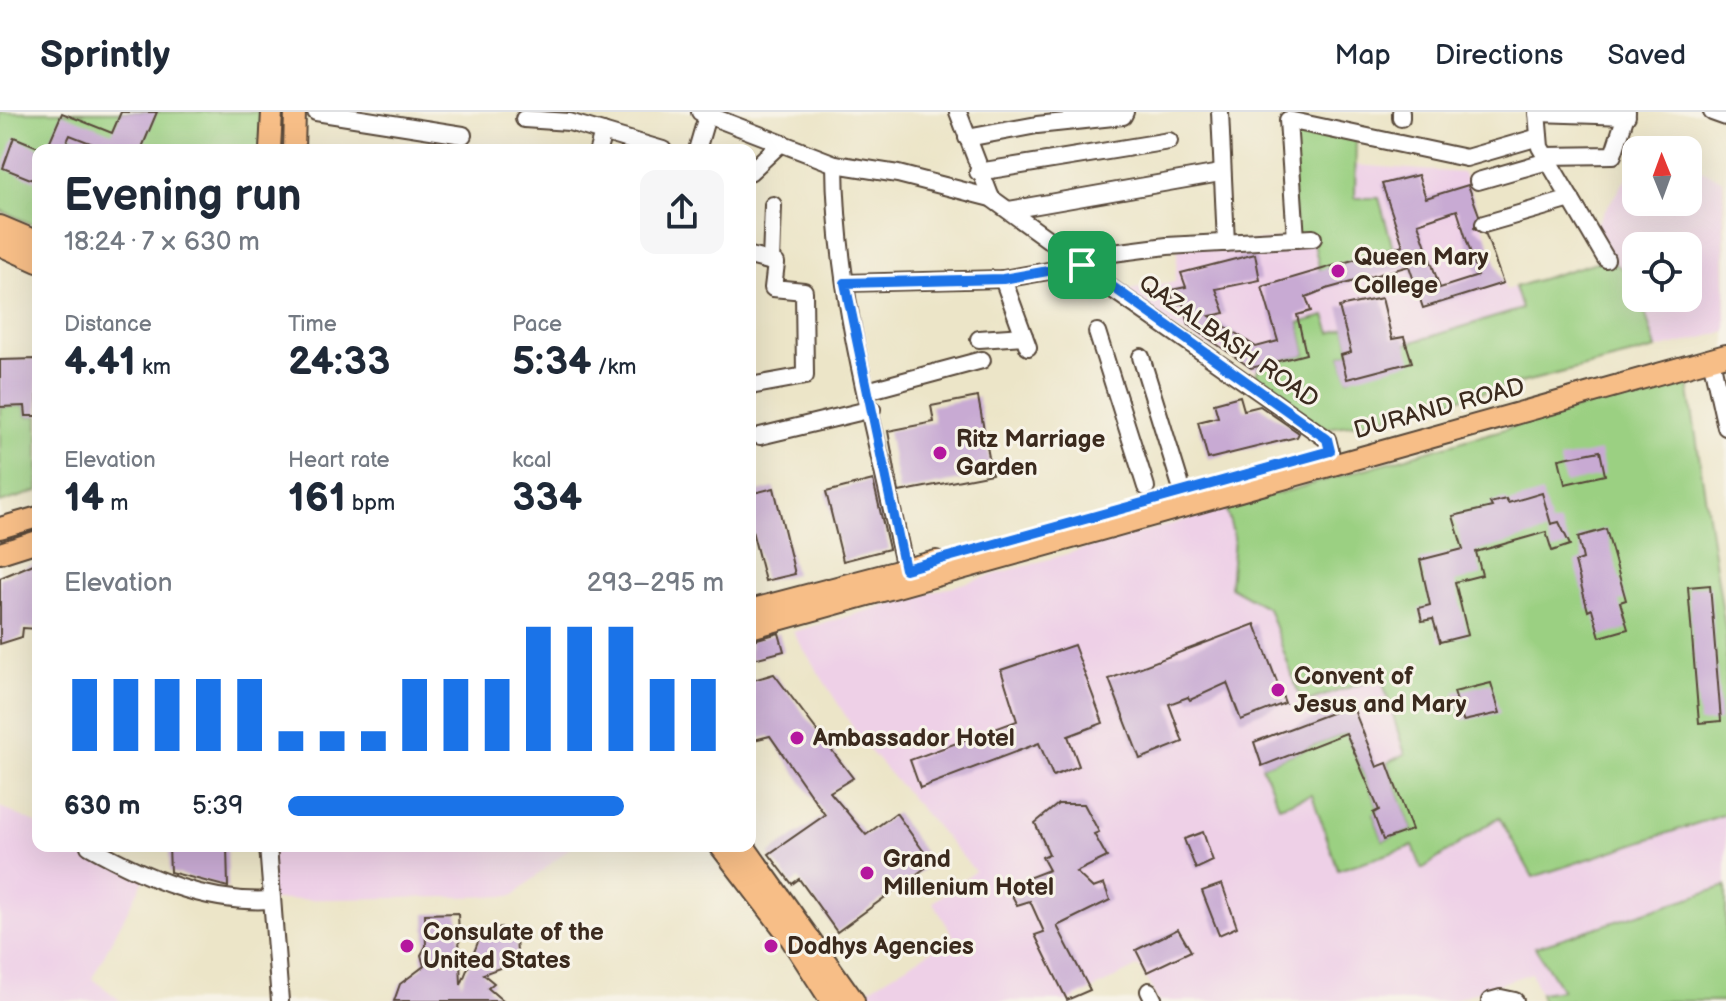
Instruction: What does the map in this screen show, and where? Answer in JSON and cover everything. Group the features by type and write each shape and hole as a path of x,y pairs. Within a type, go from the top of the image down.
{"main road":[{"path":"270,144 272,112"},
{"path":"294,144 295,112"},
{"path":"0,226 32,239"},
{"path":"0,245 32,259"},
{"name":"DURAND ROAD","path":"756,608 1726,342"},
{"name":"DURAND ROAD","path":"756,626 1719,357"},
{"path":"0,528 32,519"},
{"path":"0,553 32,543"},
{"path":"725,852 789,936 831,1001"},
{"path":"748,852 854,1001"}],"street":[{"path":"316,112 463,135"},
{"path":"959,112 978,172 991,198"},
{"path":"967,138 1037,125 1123,116 1125,112"},
{"path":"1478,181 1547,158 1613,155 1627,114 1537,112 1539,137 1547,158 1606,259"},
{"path":"1712,112 1726,117"},
{"path":"1215,113 1226,243"},
{"path":"698,144 704,114"},
{"name":"QAZALBASH ROAD","path":"704,114 835,164 898,174 991,198 1327,439 1330,451"},
{"path":"524,119 569,122 643,144"},
{"path":"845,283 1003,279 1078,262 1226,243 1304,238 1288,120 1466,158 1539,137"},
{"path":"600,144 603,132"},
{"path":"978,172 1169,141"},
{"path":"756,166 780,144"},
{"path":"835,164 835,227 905,569"},
{"path":"1009,210 1220,173"},
{"path":"1484,224 1571,199"},
{"path":"771,262 773,205"},
{"path":"756,258 776,266 773,288 804,291 805,376 756,385"},
{"path":"979,339 1026,341 1003,279"},
{"path":"1097,332 1146,487"},
{"path":"1141,357 1180,483"},
{"path":"1719,357 1726,427"},
{"path":"867,391 982,360"},
{"path":"760,436 872,409"},
{"path":"102,852 196,894 232,901 271,900"},
{"path":"268,852 280,1001"},
{"path":"1490,1001 1501,998 1515,1001"}],"shaded area":[{"name":"Queen Mary College","path":"1355,165 1464,173 1506,290 1605,260 1591,232 1622,184 1622,216 1702,216 1702,170 1723,180 1726,332 1357,424 1146,313 1117,292 1175,282 1178,246 1296,238"},
{"name":"Convent of Jesus and Mary","path":"1687,377 1726,638 1726,1001 1543,1001 1531,973 1450,1001 1158,1001 1139,966 1070,1001 867,1001 862,993 954,937 933,902 975,871 862,742 793,632"},
{"path":"0,807 32,821 32,852 99,852 147,874 92,978 121,1001 0,1001"},
{"path":"269,852 565,852 513,896 271,900"}],"green space":[{"path":"0,112 263,112 261,144 32,144 32,224 0,210"},
{"path":"1288,120 1356,135 1355,198 1379,198 1393,248 1320,271 1313,238 1296,239"},
{"path":"1606,259 1622,268 1622,312 1645,312 1656,349 1357,424 1312,430 1252,387 1259,366 1306,354 1299,323 1325,316 1331,333 1345,328 1351,352 1341,355 1348,379 1406,344 1522,309 1515,287"},
{"path":"1687,377 1726,633 1726,814 1533,877 1499,817 1422,869 1413,846 1338,870 1312,795 1279,806 1262,766 1346,733 1379,810 1373,814 1383,840 1412,830 1387,763 1405,754 1381,677 1302,703 1268,608 1230,587 1234,537 1222,494 1277,494"},
{"path":"25,406 26,416 32,416 32,493 0,503 0,407"},
{"path":"1726,886 1726,1001 1542,1001 1540,993 1562,990 1535,947"}],"building":[{"path":"121,112 157,112 144,144 93,144 70,135 66,144 49,144 62,113 112,133"},
{"path":"14,137 32,144 32,180 3,168"},
{"path":"1418,175 1426,198 1468,185 1479,215 1474,228 1486,235 1503,283 1423,308 1409,266 1326,289 1306,297 1311,311 1297,315 1306,354 1251,368 1189,325 1183,303 1174,305 1171,290 1186,287 1181,273 1255,254 1260,280 1216,289 1225,313 1210,316 1256,347 1278,341 1262,287 1403,245 1382,184","holes":["1457,210 1478,276 1440,288 1418,223"]},
{"path":"1382,298 1392,339 1404,337 1412,362 1347,379 1341,355 1351,352 1339,307"},
{"path":"32,359 32,416 26,416 25,406 0,407 0,360"},
{"path":"1240,396 1244,410 1260,406 1299,433 1297,437 1208,459 1198,422 1218,417 1214,403"},
{"name":"Ritz Marriage Garden","path":"978,397 992,474 899,492 888,431 934,422 931,406"},
{"path":"1600,451 1605,475 1565,484 1559,459"},
{"path":"873,480 889,549 843,561 826,492"},
{"path":"774,488 795,574 765,581 756,546 756,492"},
{"path":"1542,493 1551,524 1559,522 1570,545 1552,551 1546,532 1476,552 1482,575 1455,582 1468,635 1440,642 1433,619 1422,621 1419,608 1430,605 1420,560 1463,549 1453,516 1492,507 1490,503 1506,499 1508,503"},
{"path":"1606,529 1626,600 1620,602 1628,629 1600,637 1592,609 1588,611 1575,562 1583,559 1578,537"},
{"path":"32,565 32,629 23,628 22,637 0,644 0,578"},
{"path":"1710,585 1721,721 1699,723 1688,587"},
{"path":"1255,624 1285,703 1241,720 1227,683 1190,700 1188,697 1169,704 1183,742 1140,759 1109,679"},
{"path":"779,633 784,651 756,658 756,639"},
{"path":"1074,645 1103,723 1068,736 1079,766 1053,776 1039,743 920,788 910,760 1017,721 1001,670"},
{"path":"774,674 853,778 830,792 866,835 896,813 932,863 837,932 799,879 792,884 769,854 825,815 770,736 756,740 756,679"},
{"path":"1491,683 1500,713 1463,721 1454,692"},
{"path":"1352,705 1377,767 1387,763 1412,830 1383,840 1373,813 1379,810 1346,733 1262,766 1254,742"},
{"path":"1058,804 1084,804 1099,832 1094,834 1107,857 1076,872 1093,888 1104,884 1110,900 1057,926 1090,990 1067,1000 1035,935 1044,932 1030,901 1017,905 1007,886 1049,870 1042,857 1049,854 1035,823"},
{"path":"1203,832 1213,861 1196,869 1184,839"},
{"path":"169,852 227,852 228,887 170,872"},
{"path":"1222,884 1237,927 1219,935 1202,891"},
{"path":"458,913 461,985 482,932 501,927 516,939 517,952 511,964 483,974 494,983 488,988 503,1001 394,1001 400,984 424,966 421,955 426,946 425,914"},
{"path":"1178,929 1191,951 1147,972 1136,950"}],"place":[{"name":"Queen Mary College","path":"1338,271"},
{"name":"Ritz Marriage Garden","path":"940,453"},
{"name":"Convent of Jesus and Mary","path":"1278,690"},
{"name":"Ambassador Hotel","path":"797,738"},
{"name":"Grand Millenium Hotel","path":"867,873"},
{"name":"Consulate of the United States","path":"407,946"},
{"name":"Dodhys Agencies","path":"771,946"}],"route":[{"path":"1082,265 1327,439 1330,451 905,569 872,409 858,357 845,283 1003,279 1082,265"}]}
